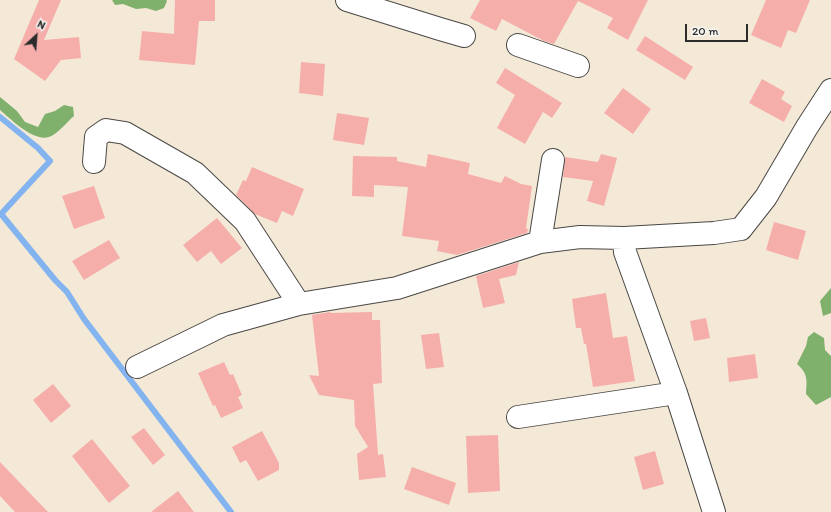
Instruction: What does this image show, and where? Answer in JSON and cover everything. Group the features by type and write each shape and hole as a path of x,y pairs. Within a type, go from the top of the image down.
{"street":[{"path":"348,0 464,36"},
{"path":"518,45 578,66"},
{"path":"137,367 223,325 299,304 398,288 540,242 580,237 624,238 714,233 741,229 766,197 807,126 831,90"},
{"path":"94,162 96,137 106,130 125,133 195,173 245,221 299,304"},
{"path":"540,242 553,160"},
{"path":"624,238 625,252 676,393 714,512"},
{"path":"518,417 676,393"}],"green space":[{"path":"112,0 167,1 164,8 156,11 146,8 136,9 123,4 115,5"},
{"path":"0,97 17,111 25,122 38,127 45,114 55,111 64,105 73,107 74,116 53,135 40,137 32,135 0,110"},
{"path":"831,288 831,313 823,316 820,301"},
{"path":"814,332 824,338 825,350 831,356 831,397 816,405 806,394 806,377 797,364 806,346 808,337"}],"building":[{"path":"39,0 61,0 44,40 79,37 81,58 61,60 45,81 14,59"},
{"path":"175,0 215,0 215,21 199,21 195,65 139,60 142,31 174,34"},
{"path":"480,0 648,0 628,40 607,28 613,18 578,1 554,44 544,41 502,19 496,31 470,18"},
{"path":"766,0 810,0 796,33 788,30 781,48 751,35"},
{"path":"645,36 693,67 685,80 636,50"},
{"path":"301,62 325,64 323,96 299,93"},
{"path":"505,68 562,103 552,118 543,112 525,144 497,128 515,95 496,83"},
{"path":"762,79 785,92 781,99 792,106 784,122 749,103"},
{"path":"623,88 651,109 633,134 604,113"},
{"path":"337,113 369,118 364,145 333,140"},
{"path":"428,154 470,163 468,174 501,183 505,176 521,184 532,186 526,228 528,229 527,233 457,255 437,251 439,241 402,236 408,187 374,185 374,197 352,196 353,156 397,157 397,161 426,167"},
{"path":"601,154 617,158 604,206 587,201 593,181 563,177 565,157 598,162"},
{"path":"252,167 304,189 293,216 282,211 277,223 255,214 236,195 243,180 246,181"},
{"path":"94,186 105,218 74,229 62,196"},
{"path":"217,218 242,248 221,264 211,251 197,262 183,245"},
{"path":"774,222 806,231 798,260 766,250"},
{"path":"109,240 120,258 84,280 72,261"},
{"path":"519,262 516,275 499,279 505,303 483,308 476,276"},
{"path":"606,293 613,338 627,336 635,381 593,387 586,344 584,344 581,328 576,328 572,299"},
{"path":"330,312 372,312 372,320 380,320 382,383 373,384 378,455 383,454 386,477 359,480 357,454 368,447 355,426 354,400 319,395 309,375 319,376 312,315"},
{"path":"706,318 710,338 694,341 690,321"},
{"path":"439,333 444,367 426,369 421,335"},
{"path":"755,354 758,378 729,382 727,358"},
{"path":"224,362 230,375 233,374 242,395 238,397 243,408 221,418 215,405 213,406 198,373"},
{"path":"53,384 71,406 51,423 33,400"},
{"path":"144,428 165,455 153,465 131,437"},
{"path":"262,431 279,463 279,470 258,481 246,460 240,463 232,447"},
{"path":"498,435 500,491 468,493 466,436"},
{"path":"92,439 130,486 109,503 72,456"},
{"path":"655,451 664,484 643,490 634,457"},
{"path":"0,462 48,512 15,512 0,496"},
{"path":"412,467 456,483 449,505 404,489"},
{"path":"178,491 194,512 151,512"}],"waterway":[{"path":"0,117 38,148 50,161 1,214 55,280 67,292 84,319 231,512"}]}
